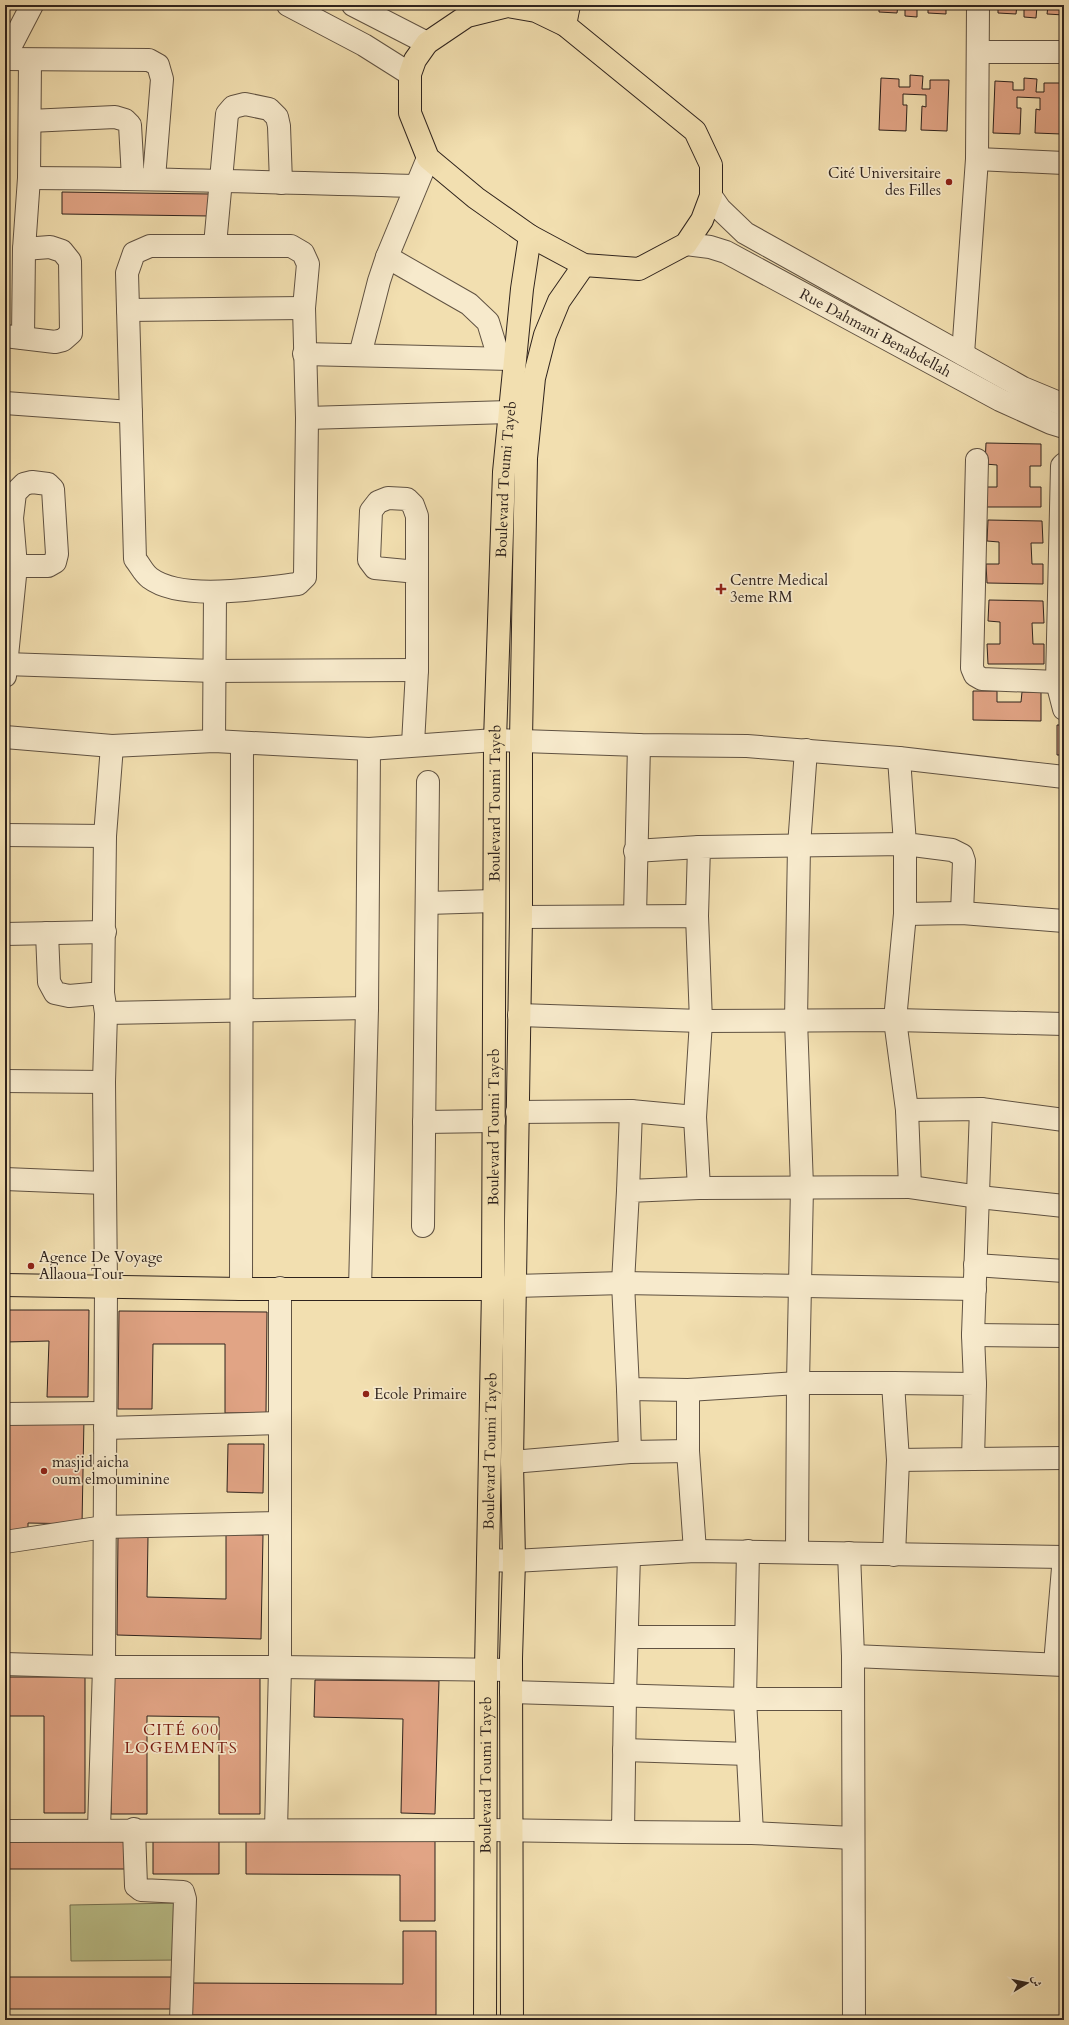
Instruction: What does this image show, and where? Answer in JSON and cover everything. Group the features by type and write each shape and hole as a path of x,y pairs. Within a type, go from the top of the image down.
{"main road":[{"path":"509,6 567,15 695,131 711,165 711,196 702,220 686,244 639,269 584,265 530,236 476,198 428,158 410,113 410,74 415,60 427,43 468,16 509,6"},
{"name":"Boulevard Toumi Tayeb","path":"485,2020 486,1669 494,1289 495,740 504,472 509,412 507,359 530,236"},
{"name":"Boulevard Toumi Tayeb","path":"512,2020 511,1670 514,1561 512,1462 521,917 521,740 526,458 534,378 545,335 559,301 584,265"},
{"path":"5,1286 241,1289 494,1289 515,1286"}],"street":[{"path":"32,5 5,58 30,60 149,60 158,65 162,79 144,178"},
{"path":"288,5 364,45 410,74"},
{"path":"353,5 427,43"},
{"path":"963,354 977,159 978,5"},
{"path":"978,52 1064,52"},
{"path":"24,249 50,247 62,251 70,260 71,333 63,340 56,342 14,337 24,249 29,178 30,60"},
{"path":"215,245 227,114 233,107 245,104 269,109 277,117 279,126 281,183"},
{"path":"30,121 115,117 125,120 130,126 144,178"},
{"path":"360,355 379,280 415,186 428,158"},
{"path":"977,159 1064,163"},
{"path":"29,178 144,178 221,182 415,186"},
{"name":"Rue Dahmani Benabdellah","path":"711,196 720,209 745,233 1023,388 1064,405"},
{"name":"Rue Dahmani Benabdellah","path":"686,244 710,247 726,252 1000,400 1051,423 1064,427"},
{"path":"150,246 291,246 303,253 308,264 304,308 304,354 307,418 305,577 298,584 216,593 168,587 150,578 135,559 127,273 134,253 150,246"},
{"path":"304,354 507,359 488,322 469,304 387,257"},
{"path":"128,310 304,308"},
{"path":"5,403 130,412"},
{"path":"307,418 509,412"},
{"path":"977,460 972,668 975,675 982,680 1057,682"},
{"path":"1064,464 1062,466 1057,682 1064,709"},
{"path":"5,676 16,566"},
{"path":"413,744 417,670 417,572"},
{"path":"214,741 216,593"},
{"path":"5,664 214,671 417,670"},
{"path":"5,737 112,746 214,741 369,749 413,744 495,740 639,745 747,746 899,758 1064,777"},
{"path":"241,1289 242,743"},
{"path":"635,916 635,851 639,745"},
{"path":"98,1829 104,1667 106,1287 104,1183 105,836 112,746"},
{"path":"360,1289 367,1008 369,749"},
{"path":"797,1551 798,1382 802,1187 796,1020 799,846 806,750"},
{"path":"899,758 905,844 906,914 895,1020 907,1110 910,1187"},
{"path":"423,1226 428,782"},
{"path":"5,835 105,836"},
{"path":"635,851 699,847 905,844 952,850 962,855 964,861 962,913"},
{"path":"699,847 696,916 701,1021 695,1117 699,1188"},
{"path":"427,903 494,901"},
{"path":"906,914 962,913 1064,921"},
{"path":"521,917 696,916"},
{"path":"5,934 105,932"},
{"path":"47,933 49,982 55,993 105,1003 242,1010 367,1008"},
{"path":"519,1015 701,1021 895,1020 1064,1024"},
{"path":"5,1081 104,1082"},
{"path":"907,1110 981,1109 1064,1120"},
{"path":"973,1459 975,1384 975,1265 979,1197 981,1109"},
{"path":"517,1112 630,1111 695,1117"},
{"path":"630,1111 628,1191 623,1284 630,1452"},
{"path":"424,1122 494,1121"},
{"path":"5,1179 104,1183"},
{"path":"628,1191 699,1188 910,1187 979,1197 1064,1206"},
{"path":"975,1265 1064,1271"},
{"path":"515,1286 623,1284 801,1288 975,1289"},
{"path":"276,1830 280,1667 280,1288"},
{"path":"974,1335 1064,1336"},
{"path":"628,1389 688,1390 798,1382 975,1384"},
{"path":"893,1383 898,1460 894,1555"},
{"path":"688,1390 688,1451 695,1551"},
{"path":"5,1414 105,1421 280,1423"},
{"path":"512,1462 630,1452 688,1451"},
{"path":"898,1460 1064,1458"},
{"path":"5,1542 104,1527 280,1523"},
{"path":"488,1560 514,1561 695,1551 748,1550 894,1555 1064,1557 1060,1664 853,1656"},
{"path":"748,1550 745,1699 752,1833"},
{"path":"849,1553 853,1656 854,2020"},
{"path":"623,1832 629,1555"},
{"path":"627,1637 746,1637"},
{"path":"5,1664 104,1667 280,1667 511,1670"},
{"path":"511,1692 745,1699 852,1700"},
{"path":"624,1750 748,1754"},
{"path":"5,1831 98,1829 511,1830 752,1833 853,1838"},
{"path":"134,1829 136,1886 141,1890 176,1890 183,1892 185,1899 181,2020"}],"green space":[{"path":"179,1903 180,1960 71,1961 70,1905"}],"building":[{"path":"879,5 898,5 897,13 879,12"},
{"path":"905,5 917,5 917,17 905,16"},
{"path":"928,5 946,5 946,14 928,13"},
{"path":"998,5 1017,5 1016,14 998,13"},
{"path":"1024,5 1064,5 1064,15 1047,14 1048,6 1037,6 1036,18 1024,17"},
{"path":"910,75 923,76 922,89 930,89 930,80 949,80 947,131 921,130 922,106 926,107 926,95 903,94 903,105 907,105 906,131 879,130 881,78 899,79 899,87 910,87"},
{"path":"1024,78 1037,79 1036,92 1044,92 1044,83 1063,83 1061,134 1035,133 1036,109 1040,110 1040,98 1017,97 1017,108 1021,108 1020,134 993,133 995,81 1013,82 1013,90 1024,90"},
{"path":"62,192 210,194 210,216 62,214"},
{"path":"986,443 1041,444 1041,466 1030,466 1030,487 1041,487 1041,507 985,507 985,487 997,487 997,465 985,464"},
{"path":"988,520 1042,521 1043,543 1031,543 1032,564 1043,564 1043,584 987,583 986,564 999,564 999,542 987,541"},
{"path":"989,600 1043,601 1044,623 1032,623 1033,644 1044,644 1044,664 988,664 987,644 1000,644 1000,622 988,621"},
{"path":"973,691 997,691 997,702 1021,702 1022,692 1041,692 1041,721 973,720"},
{"path":"1057,725 1064,725 1064,755 1057,755"},
{"path":"5,1310 89,1310 88,1397 47,1397 49,1341 5,1342"},
{"path":"119,1311 267,1312 266,1413 225,1413 225,1344 153,1344 152,1409 118,1409"},
{"name":"masjid aicha oum elmouminine","path":"84,1418 82,1524 28,1523 28,1536 5,1536 5,1419"},
{"path":"228,1444 264,1444 263,1493 227,1492"},
{"path":"226,1534 263,1535 261,1639 117,1635 118,1536 148,1537 147,1597 226,1599"},
{"path":"5,1677 85,1677 85,1813 44,1813 44,1716 5,1716"},
{"path":"112,1677 260,1678 260,1814 219,1814 219,1717 147,1716 147,1814 111,1814"},
{"path":"315,1680 439,1681 435,1814 401,1813 403,1719 314,1717"},
{"path":"5,1836 130,1837 130,1869 5,1869"},
{"path":"153,1837 219,1837 219,1874 153,1874"},
{"path":"246,1840 435,1841 435,1921 400,1921 400,1875 246,1874"},
{"path":"403,1931 436,1931 436,2015 190,2015 190,1983 403,1984"},
{"path":"5,1977 180,1977 180,2009 5,2009"}],"place":[{"name":"Cité Universitaire des Filles","path":"949,182"},
{"name":"Centre Medical 3eme RM","path":"721,589"},
{"name":"Agence De Voyage Allaoua Tour","path":"31,1266"},
{"name":"Ecole Primaire","path":"366,1394"},
{"name":"masjid aicha oum elmouminine","path":"44,1471"}],"district":[{"name":"CITÉ 600 LOGEMENTS","path":"181,1739"}]}
